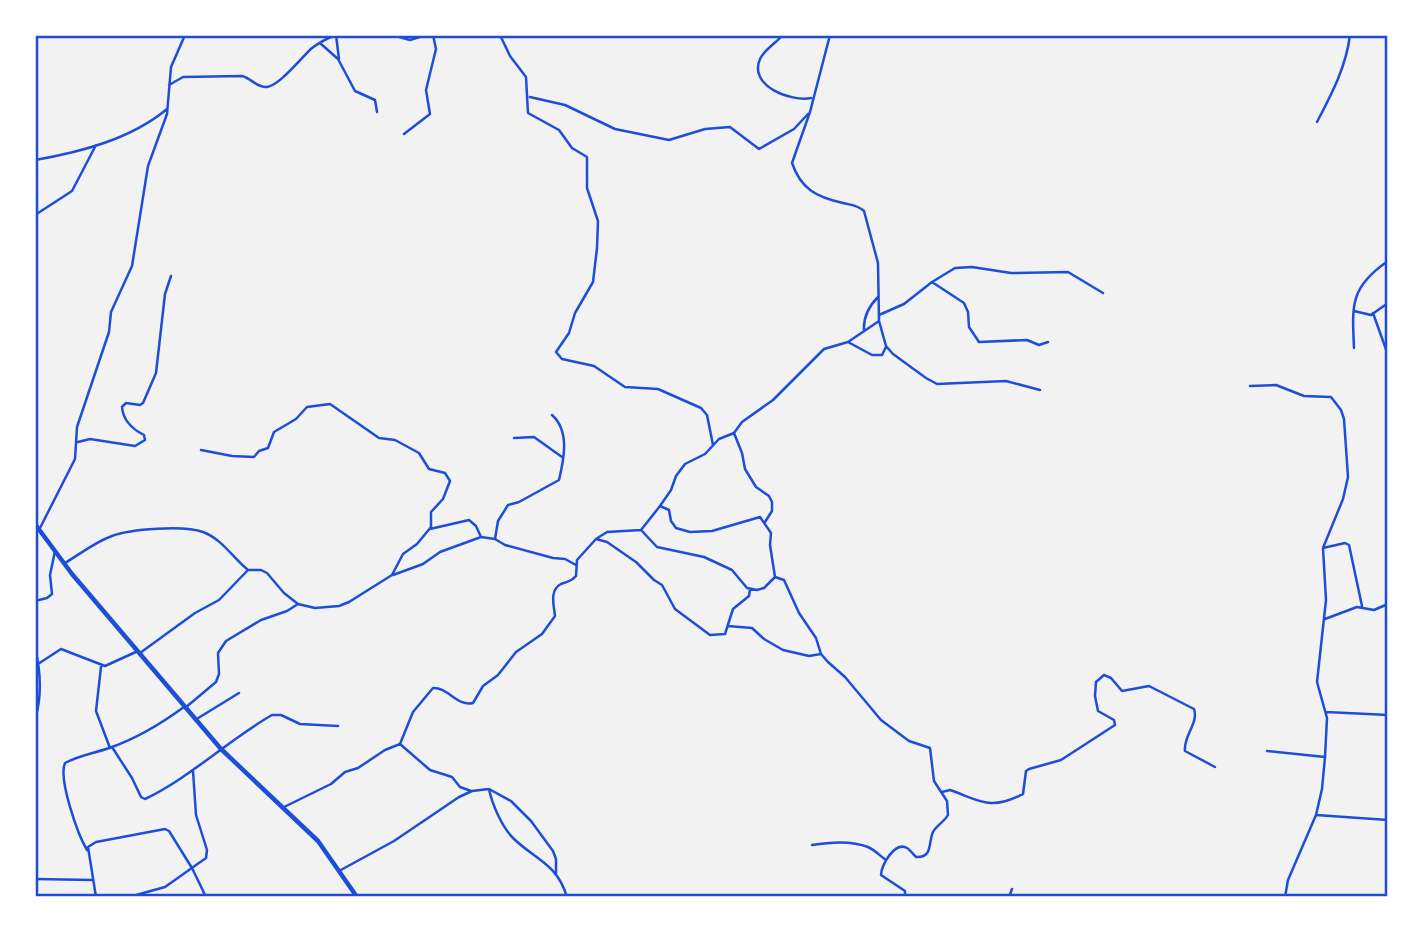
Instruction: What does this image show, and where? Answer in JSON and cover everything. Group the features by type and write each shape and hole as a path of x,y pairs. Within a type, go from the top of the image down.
{"main road":[{"path":"37,526 65,564 195,720 249,777 318,841 357,897"}],"street":[{"path":"37,526 74,464 77,427 109,332 113,305 132,265 148,166 168,108 172,62 185,35"},
{"path":"169,85 183,76 242,76 267,87 276,83 320,43 336,35 340,62 355,91 375,100 377,112"},
{"path":"392,35 410,40 426,35"},
{"path":"404,134 430,114 426,90 436,49 433,35"},
{"path":"500,35 510,56 526,77 528,113 559,130 572,148 587,157 587,188 598,221 593,282 575,313 569,333 558,346 558,356 594,366 625,387 658,389 701,408 706,415 713,445"},
{"path":"783,35 761,57 757,73 762,82 777,91 800,100 811,98"},
{"path":"830,35 811,98 810,112 792,164 802,185 807,189 862,209 878,263 879,321 886,346 937,384 1006,381 1040,390"},
{"path":"1317,122 1339,79 1350,35"},
{"path":"320,43 340,62"},
{"path":"528,97 565,105 615,130 669,141 705,129 730,127 759,149 794,129 810,112"},
{"path":"35,160 96,145 148,123 168,108"},
{"path":"35,215 72,191 96,145"},
{"path":"1354,348 1353,310 1358,288 1369,274 1388,261"},
{"path":"879,315 904,304 932,282 956,268 972,267 1011,273 1068,272 1103,293"},
{"path":"76,442 90,439 135,446 145,440 144,435 131,428 122,413 122,407 126,403 143,403 155,377 165,294 171,275"},
{"path":"932,282 964,303 969,327 979,342 1027,340 1040,345 1048,342"},
{"path":"864,331 863,320 878,297"},
{"path":"1353,310 1368,315 1388,303"},
{"path":"1373,313 1388,355"},
{"path":"284,807 331,784 345,772 358,768 385,750 400,744 413,712 433,688 439,688 463,704 473,703 480,689 503,670 516,652 542,634 555,616 554,592 560,584 568,583 576,576 579,556 596,539 607,532 641,530 671,490 681,468 705,454 719,439 734,433 742,422 774,400 824,349 848,342 879,321"},
{"path":"848,342 876,356 881,355 886,346"},
{"path":"1250,386 1276,385 1304,396 1331,397 1341,410 1347,441 1348,477 1343,499 1323,548 1326,600 1317,682 1326,712 1322,789 1316,815 1289,880 1285,897"},
{"path":"201,450 254,457 259,451 268,448 274,432 296,419 307,407 330,404 379,438 395,440 419,453 429,469 445,473 450,481 445,496 431,512 430,529"},
{"path":"495,539 503,509 557,483 563,431 552,415"},
{"path":"734,433 744,458 745,469 756,487 769,496 772,502 772,511 765,522"},
{"path":"514,438 534,438 562,457"},
{"path":"660,506 668,508 673,525 681,531 712,531 747,523 758,517 771,532 769,545 775,577"},
{"path":"392,575 403,554 417,544 430,529 469,520 476,526 481,537"},
{"path":"65,564 105,539 121,533 181,527 203,532 215,539 248,570 267,573 284,593 298,604 315,608 339,606 349,602 392,575 423,564 440,552 481,537 565,559 576,565"},
{"path":"641,530 657,547 705,557 732,570 750,589"},
{"path":"596,539 607,542 636,562 653,580 662,585 675,609 701,631 710,635 725,634 733,609 748,596 750,589"},
{"path":"1323,548 1345,543 1349,545 1362,607"},
{"path":"35,601 52,594 50,575 55,549"},
{"path":"38,664 55,651 65,649 101,665 111,664 139,652 195,613 219,600 248,570"},
{"path":"750,589 764,588 775,577"},
{"path":"775,577 784,580 799,613 816,638 821,654 845,677 881,720 909,741 930,748 934,781 947,801 948,815 932,833 929,852 918,857 908,848 902,847 896,849 881,867 881,875 911,897"},
{"path":"96,897 87,850 65,793 65,763 78,756 111,748 185,708 216,682 219,674 218,653 226,641 261,620 298,604"},
{"path":"1324,620 1337,613 1362,607 1374,610 1388,604"},
{"path":"728,626 752,628 783,650 809,656 821,654"},
{"path":"35,648 39,706 35,720"},
{"path":"101,665 96,711 111,748 143,799 193,771 272,715 281,715 300,724 338,726"},
{"path":"942,792 950,790 983,804 991,804 1023,793 1026,771 1029,768 1060,760 1115,725 1114,720 1098,710 1096,682 1104,675 1111,678 1122,691 1149,686 1194,709 1196,717 1185,743 1185,751 1215,767"},
{"path":"195,720 239,693"},
{"path":"1326,712 1388,715"},
{"path":"400,744 430,770 452,777 460,787 472,791"},
{"path":"1266,751 1325,757"},
{"path":"129,897 165,887 206,858 208,854 196,815 193,771"},
{"path":"489,789 508,833 545,862 567,897"},
{"path":"339,871 394,841 460,797 472,791 489,789 511,801 531,821 553,851 556,859 555,874"},
{"path":"1316,815 1388,820"},
{"path":"87,850 96,842 165,829 169,831 192,868 206,897"},
{"path":"812,845 842,842 857,844 870,848 886,860"},
{"path":"35,878 93,880"},
{"path":"1009,897 1012,890"}]}
